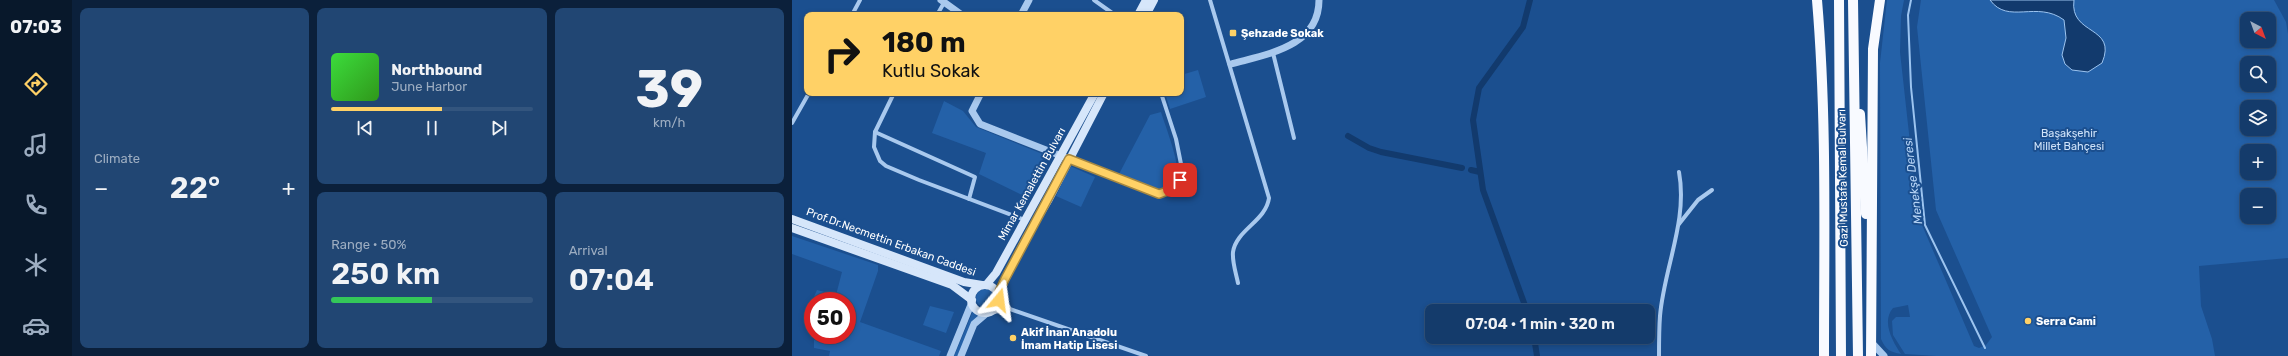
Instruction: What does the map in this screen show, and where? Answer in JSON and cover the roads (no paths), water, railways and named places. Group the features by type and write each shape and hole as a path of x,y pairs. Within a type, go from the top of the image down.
{"highway":[{"path":"1817,0 1820,43 1824,356"},
{"path":"1820,43 1823,0"},
{"name":"Gazi Mustafa Kemal Bulvarı","path":"1839,0 1841,356"},
{"name":"Gazi Mustafa Kemal Bulvarı","path":"1854,0 1858,356"},
{"path":"1871,356 1873,49 1880,0"},
{"path":"1854,66 1862,134 1871,342"},
{"path":"1824,296 1830,356"}],"main road":[{"path":"1140,12 1146,0"},
{"path":"1148,12 1154,0"},
{"name":"Mimar Kemalettin Bulvarı","path":"999,296 1094,96"},
{"path":"1065,157 1102,96"},
{"name":"Mimar Kemalettin Bulvarı","path":"984,285 996,272 1065,157"},
{"name":"Prof.Dr.Necmettin Erbakan Caddesi","path":"792,219 964,282 984,285"},
{"name":"Prof.Dr.Necmettin Erbakan Caddesi","path":"792,228 952,285 972,301"},
{"path":"984,285 994,288 999,296 1007,308 990,311 978,310 972,301 975,290 984,285"},
{"path":"990,311 998,304 999,296"}],"street":[{"path":"854,12 860,0"},
{"path":"1023,12 1029,0"},
{"path":"1094,0 1111,12"},
{"path":"1210,0 1231,64 1269,198 1265,211 1237,242 1233,258 1238,283"},
{"path":"1231,64 1273,53 1296,42 1310,31 1317,19 1319,0"},
{"path":"938,12 943,1 958,12"},
{"path":"1273,53 1294,138"},
{"path":"792,123 806,96"},
{"path":"893,96 875,132 873,140 876,155 886,166 1026,220"},
{"path":"979,96 972,110 980,124 1159,194 1170,190 1183,174 1182,162 1162,96"},
{"path":"875,132 975,177 969,199"},
{"path":"1659,356 1660,315 1678,225 1682,188 1679,172"},
{"path":"1678,225 1698,200 1712,190"},
{"path":"950,356 972,301"},
{"path":"1007,308 1146,356"},
{"path":"961,356 974,324 990,311"},
{"path":"1871,342 1884,356"}],"waterway":[{"path":"1524,304 1483,190 1473,120 1479,88 1523,27 1530,0"},
{"name":"Menekşe Deresi","path":"1911,0 1908,15 1911,87 1925,225 1985,348"},
{"path":"1348,136 1369,148 1381,152 1462,168"},
{"path":"1471,170 1480,172"},
{"path":"1535,344 1537,356"}],"place":[{"name":"Şehzade Sokak","path":"1233,33"},
{"name":"Serra Cami","path":"2028,321"},
{"name":"Akif İnan Anadolu İmam Hatip Lisesi","path":"1013,338"}],"park label":[{"name":"Başakşehir Millet Bahçesi","path":"2069,139"}]}
